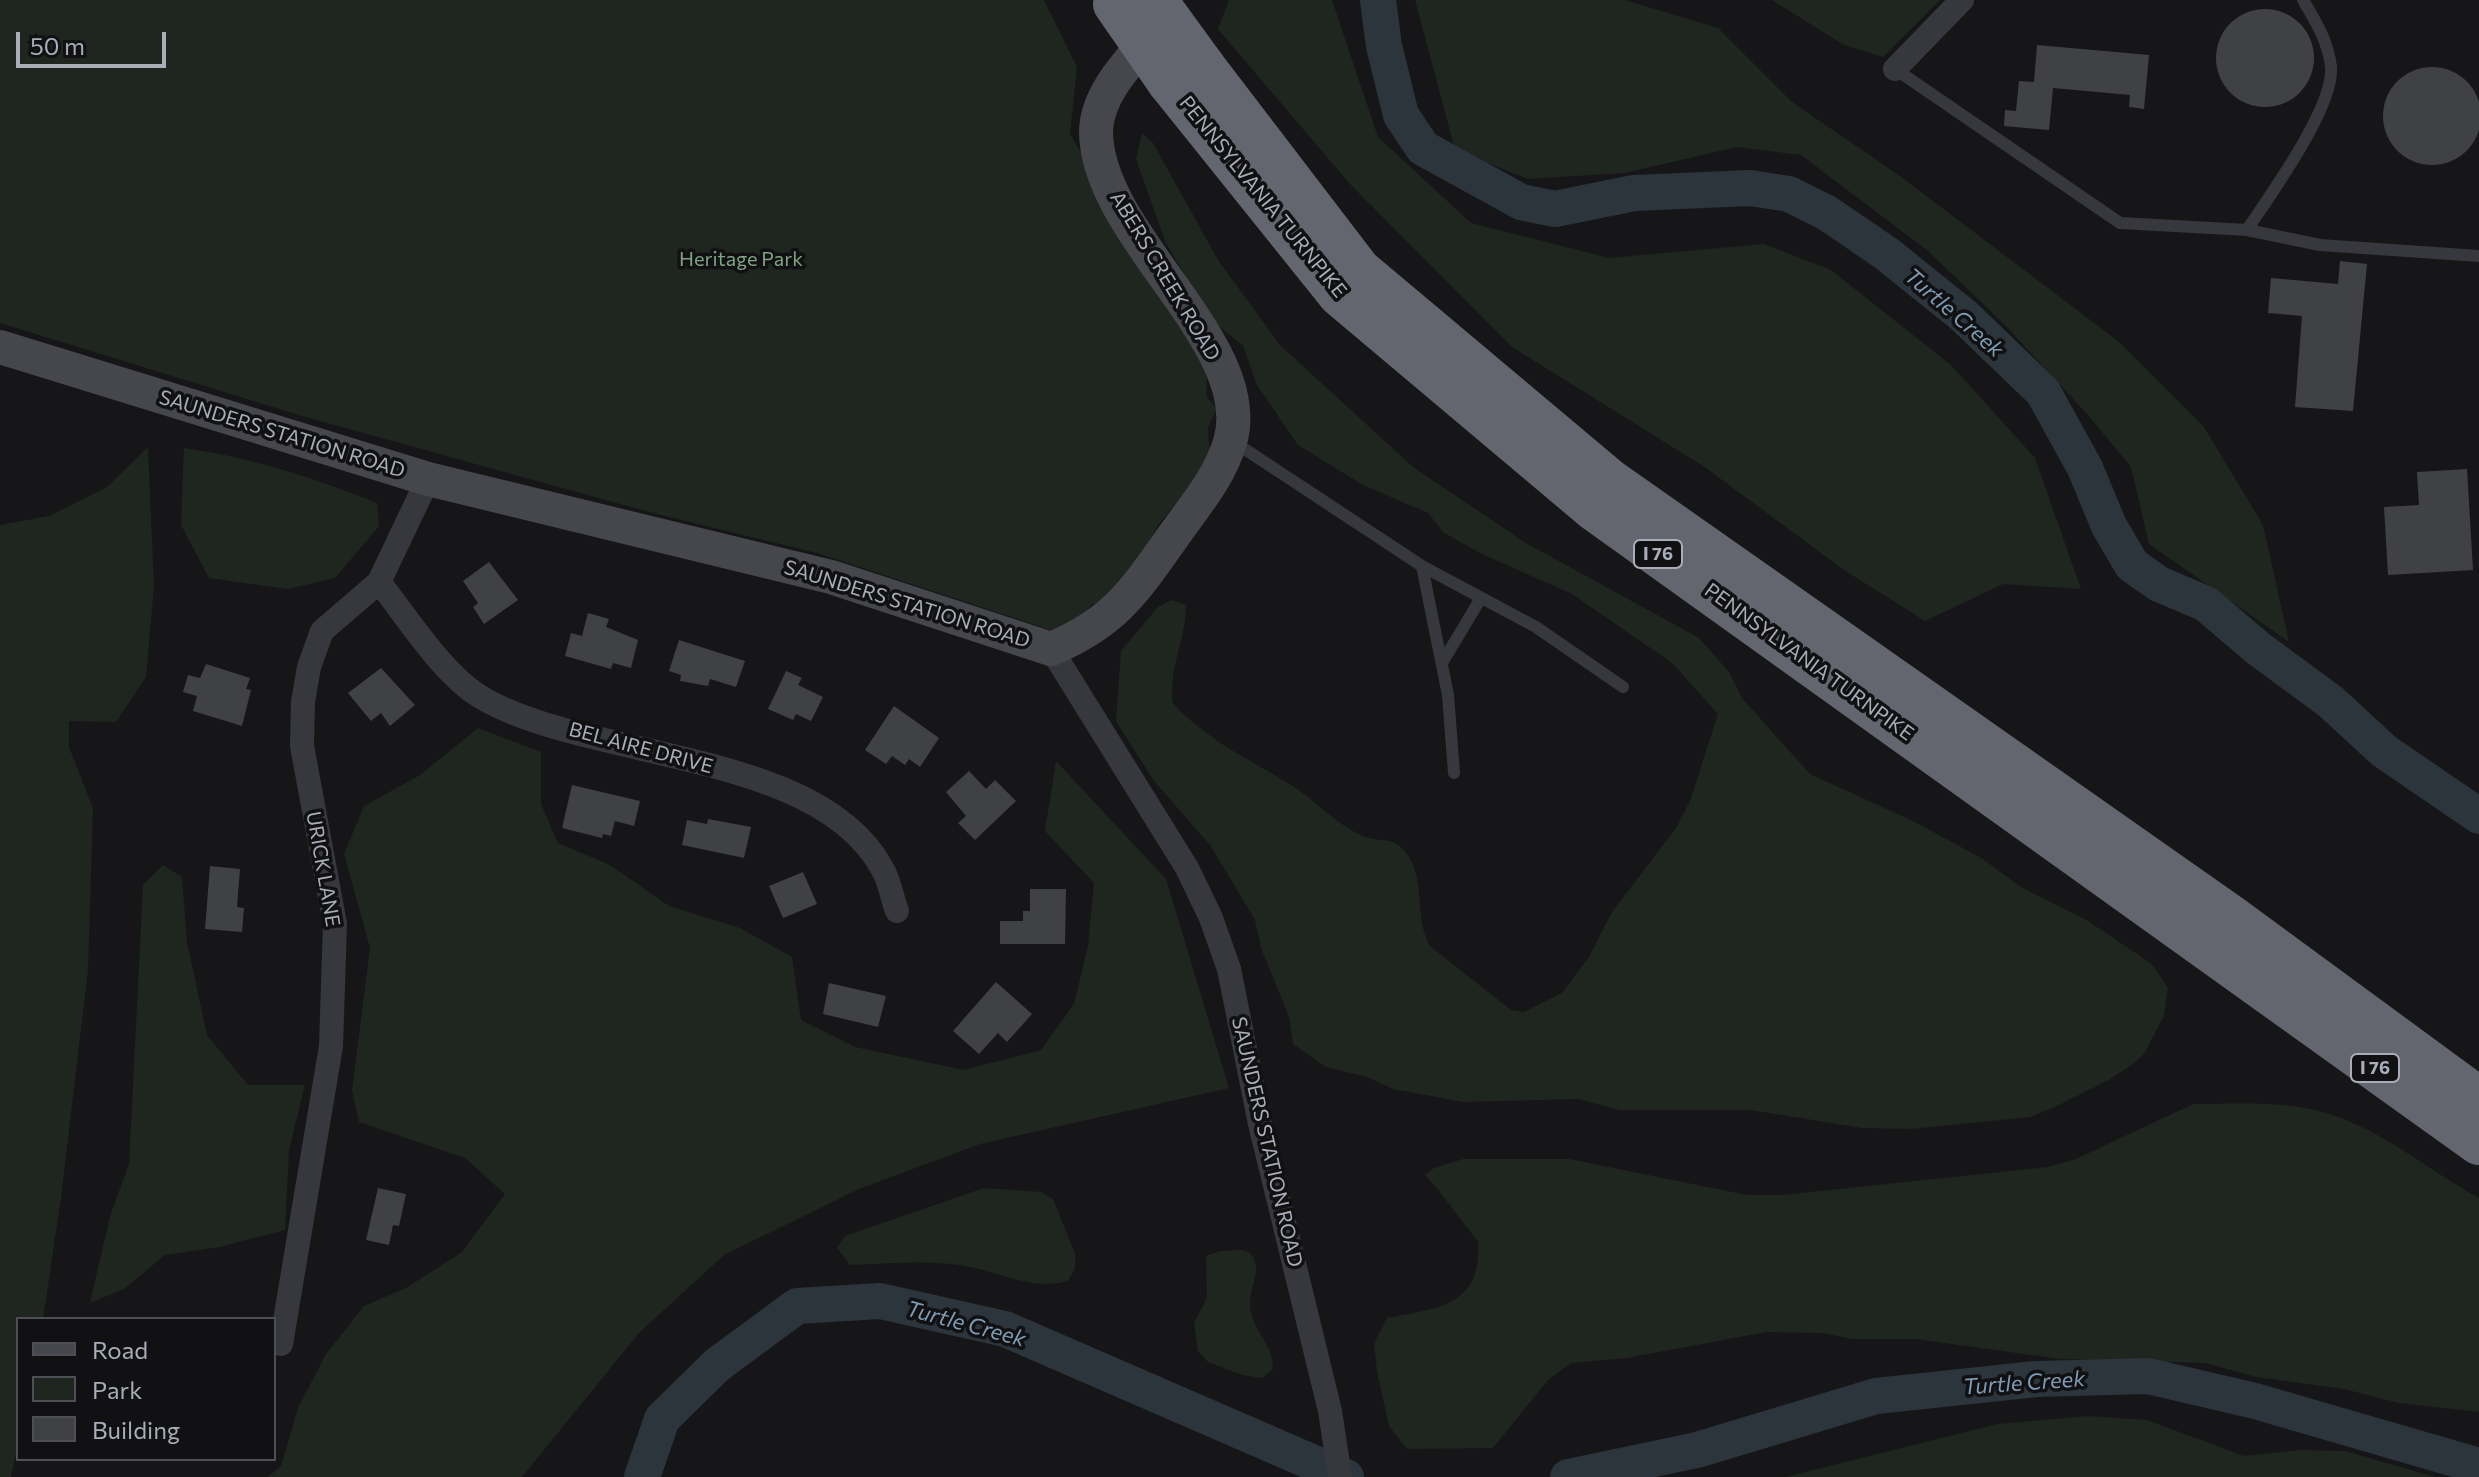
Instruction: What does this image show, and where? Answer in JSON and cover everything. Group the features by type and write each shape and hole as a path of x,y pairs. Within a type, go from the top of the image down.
{"highway":[{"name":"PENNSYLVANIA TURNPIKE","path":"1127,1 1186,74 1359,270 1610,481 2288,982 2479,1099"},
{"name":"PENNSYLVANIA TURNPIKE","path":"2288,982 2479,1143"}],"street":[{"name":"ABERS CREEK ROAD","path":"1051,649 1084,635 1124,604 1214,478 1231,440 1232,404 1215,350 1123,214 1104,171 1096,130 1107,93 1181,0"},
{"path":"1895,69 1962,0"},
{"name":"SAUNDERS STATION ROAD","path":"0,347 428,479 831,577 1051,649 1187,868 1211,918 1229,969 1260,1124 1330,1411 1340,1477"},
{"name":"URICK LANE","path":"281,1344 331,1046 335,924 302,746 303,702 309,667 322,631 379,582 428,479"},
{"name":"BEL AIRE DRIVE","path":"379,582 450,670 482,698 524,717 785,789 840,821 866,845 884,871 897,911"}],"lane":[{"path":"2247,230 2317,117 2331,71 2325,36 2303,0"},
{"path":"1895,69 2120,223 2247,230 2320,245 2479,256"},
{"path":"1231,440 1422,566 1536,627 1623,687"},
{"path":"1422,566 1442,663 1454,773"},
{"path":"1442,663 1481,598"}],"green space":[{"name":"Heritage Park","path":"0,0 1044,0 1077,67 1070,134 1206,362 1207,397 1217,409 1208,427 1210,463 1158,525 1136,568 1106,604 1092,604 1066,635 817,553 649,512 302,416 0,323"},
{"path":"1229,0 1332,0 1378,137 1471,223 1609,258 1764,244 1831,270 1951,365 2035,458 2081,589 2003,584 1925,621 1844,570 1706,468 1512,347 1349,183 1218,29"},
{"path":"1415,0 1625,0 1718,28 1792,102 1900,176 2118,341 2204,427 2263,525 2289,642 2149,544 2131,467 2088,415 2004,324 1928,251 1801,155 1737,147 1625,173 1528,179 1455,150"},
{"path":"1772,0 1940,0 1883,57 1844,45"},
{"path":"1142,133 1153,143 1218,260 1280,345 1413,467 1526,543 1699,638 1729,672 1742,698 1810,774 1915,822 1983,859 2021,887 2088,921 2152,964 2168,988 2164,1016 2144,1054 2109,1080 2030,1117 1910,1129 1862,1128 1751,1110 1620,1110 1578,1099 1463,1102 1393,1089 1367,1077 1326,1067 1293,1044 1289,1017 1261,948 1255,920 1210,845 1154,781 1116,721 1121,651 1158,607 1172,600 1186,605 1173,678 1173,703 1215,739 1293,786 1344,826 1363,836 1401,847 1416,874 1422,922 1430,946 1511,1010 1524,1012 1562,993 1589,957 1612,912 1676,828 1690,801 1718,714 1672,663 1572,594 1482,554 1444,533 1428,513 1363,485 1298,445 1257,385 1243,346 1220,327 1195,293 1165,241 1136,159"},
{"path":"148,447 154,586 146,677 116,722 69,721 69,747 93,808 88,970 43,1317 16,1317 16,1453 11,1477 0,1477 0,525 49,516 107,487"},
{"path":"184,448 236,457 282,470 377,503 379,526 335,578 288,589 209,578 181,525"},
{"path":"478,728 541,752 541,804 558,843 610,865 669,906 740,928 792,957 801,1020 855,1047 964,1070 1041,1050 1074,1004 1088,946 1094,883 1045,831 1056,761 1166,879 1229,1088 980,1144 859,1189 724,1255 639,1333 522,1477 268,1477 281,1466 298,1408 326,1354 364,1306 406,1288 462,1252 505,1194 465,1158 359,1122 352,1090 370,948 344,854 364,806 420,775"},
{"path":"163,865 182,877 187,942 207,1035 248,1085 305,1085 289,1150 285,1230 220,1247 165,1255 124,1289 90,1303 110,1216 129,1164 143,885"},
{"path":"2193,1104 2281,1105 2333,1115 2377,1135 2479,1198 2479,1412 2399,1403 2344,1389 2256,1377 2205,1363 2060,1359 1916,1339 1852,1339 1823,1333 1766,1332 1627,1358 1571,1363 1548,1380 1493,1448 1407,1449 1389,1426 1374,1344 1387,1318 1424,1311 1454,1300 1473,1279 1477,1263 1478,1241 1425,1175 1434,1168 1463,1159 1569,1159 1747,1195 1782,1195 2048,1167 2076,1159"},
{"path":"984,1188 1041,1192 1053,1199 1075,1254 1075,1269 1068,1281 1031,1283 941,1263 850,1265 837,1248 845,1236"},
{"path":"1220,1251 1249,1252 1256,1264 1250,1298 1251,1314 1272,1360 1273,1369 1262,1378 1242,1375 1208,1362 1198,1351 1194,1323 1207,1298 1206,1256"},
{"path":"2088,1416 2147,1420 2244,1456 2301,1450 2345,1451 2435,1477 1786,1477 1998,1424"}],"building":[{"path":"2265,9 2284,13 2300,23 2310,39 2314,58 2310,77 2300,93 2284,103 2265,107 2246,103 2230,93 2220,77 2216,58 2220,39 2230,23 2246,13"},
{"path":"2037,45 2149,55 2144,109 2129,107 2130,95 2053,88 2049,130 2004,126 2005,110 2016,111 2019,81 2034,82"},
{"path":"2432,67 2451,71 2467,81 2477,97 2480,126 2477,135 2467,151 2451,161 2432,165 2413,161 2397,151 2387,135 2383,116 2387,97 2397,81 2413,71"},
{"path":"2340,261 2367,264 2353,411 2295,407 2302,316 2268,313 2271,278 2338,284"},
{"path":"2467,469 2473,570 2388,575 2384,507 2419,505 2417,472"},
{"path":"489,562 518,600 484,624 473,607 478,603 463,581"},
{"path":"588,613 609,619 606,627 638,640 631,668 613,663 611,669 565,656 571,633 582,636"},
{"path":"679,640 745,661 736,687 710,679 708,686 680,681 681,675 669,671"},
{"path":"206,664 250,678 246,689 251,690 242,726 193,711 197,696 183,692 188,675 200,678"},
{"path":"381,668 415,705 390,726 381,713 371,721 348,693"},
{"path":"786,671 802,678 798,685 823,697 811,721 796,714 793,720 768,709"},
{"path":"894,706 939,738 920,767 909,759 905,765 892,756 886,764 865,750"},
{"path":"969,771 986,789 995,780 1016,801 975,840 958,823 966,816 946,792"},
{"path":"572,785 640,801 634,826 615,821 611,836 603,834 602,838 562,828"},
{"path":"708,819 751,827 744,858 682,845 687,820 707,824"},
{"path":"210,866 240,869 237,907 244,908 242,932 205,929"},
{"path":"803,872 817,904 783,918 769,886"},
{"path":"1030,889 1066,889 1065,944 1000,944 1000,921 1023,921 1023,911 1030,911"},
{"path":"996,982 1032,1014 1007,1042 998,1033 979,1054 953,1031"},
{"path":"829,983 886,996 878,1027 823,1014"},
{"path":"378,1188 406,1194 399,1226 393,1225 389,1245 366,1240"}],"waterway":[{"name":"Turtle Creek","path":"1378,0 1384,46 1401,115 1423,148 1521,202 1555,209 1634,193 1750,188 1789,194 1827,213 1887,254 1964,316 2043,392 2085,468 2109,526 2132,565 2159,584 2206,604 2259,649 2331,702 2384,751 2479,816"},
{"name":"Turtle Creek","path":"642,1477 662,1419 717,1365 797,1306 880,1301 1005,1329 1346,1477"},
{"name":"Turtle Creek","path":"1568,1477 1697,1450 1876,1396 2036,1379 2148,1376 2255,1401 2479,1466"}]}
